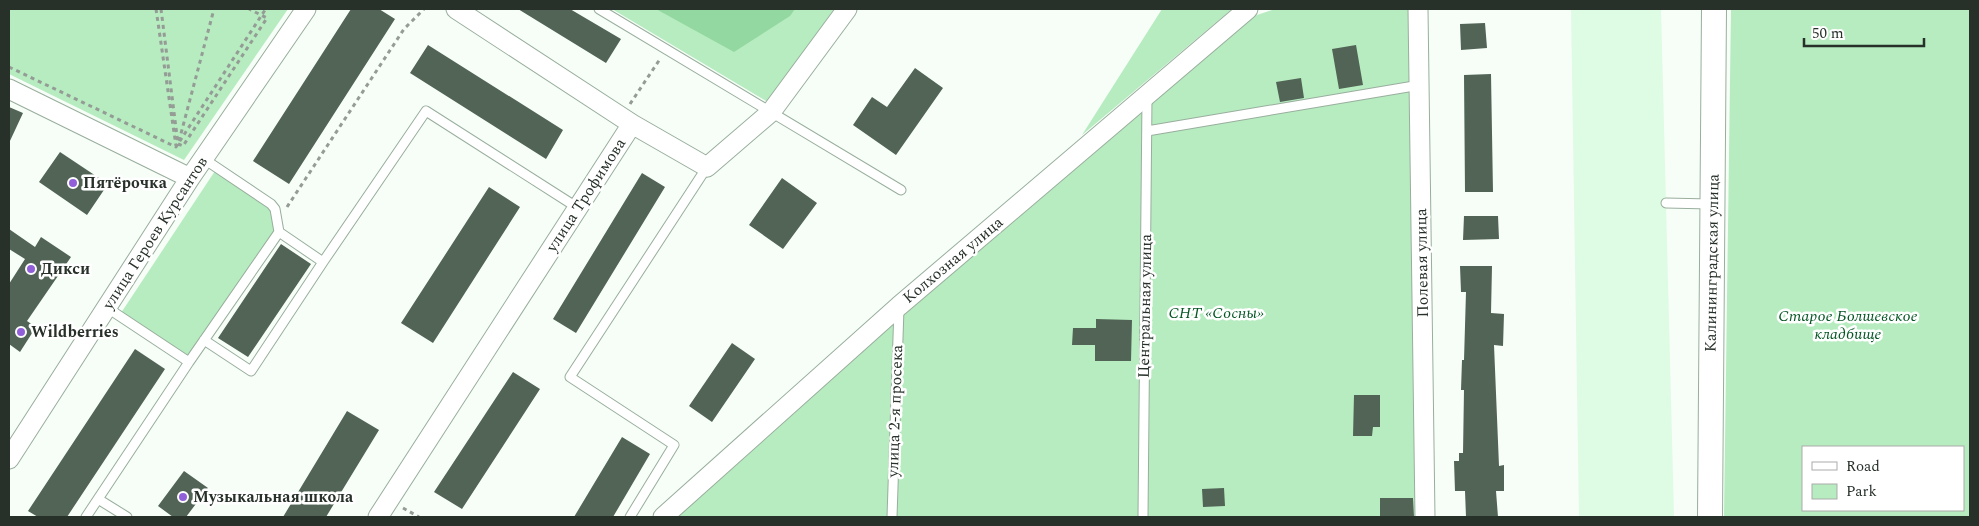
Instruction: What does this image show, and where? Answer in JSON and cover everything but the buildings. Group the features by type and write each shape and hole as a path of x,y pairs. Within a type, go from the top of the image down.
{"street":[{"name":"улица Героев Курсантов","path":"11,453 190,178 306,9"},
{"path":"456,9 632,124"},
{"path":"707,167 771,112 847,9"},
{"name":"Колхозная улица","path":"663,517 899,306 1248,9"},
{"name":"Полевая улица","path":"1418,9 1421,85 1425,517"},
{"name":"Калининградская улица","path":"1710,517 1716,232 1712,204 1714,9"},
{"path":"9,90 190,178"},
{"name":"улица Трофимова","path":"378,517 632,124 707,167"}],"lane":[{"path":"599,9 667,48 901,190"},
{"path":"1146,131 1421,85"},
{"name":"Центральная улица","path":"1143,517 1147,96"},
{"path":"204,340 250,371 426,111 578,208"},
{"path":"86,517 189,362 279,232 275,209 271,204 204,159"},
{"path":"630,517 674,445 570,377 707,167"},
{"path":"1666,203 1712,204"},
{"path":"279,232 323,262"},
{"name":"улица 2-я просека","path":"892,517 899,306"},
{"path":"106,307 189,362"},
{"path":"98,499 127,517"}],"path":[{"path":"156,9 177,145"},
{"path":"161,9 177,145"},
{"path":"177,145 214,9"},
{"path":"249,9 262,16"},
{"path":"164,166 262,16 264,9"},
{"path":"278,220 404,29 424,9"},
{"path":"632,124 626,111 667,48"},
{"path":"9,67 177,145"}],"shaded area":[{"path":"656,9 795,9 790,16 734,52"},
{"path":"1571,9 1661,9 1674,517 1579,517"}],"green space":[{"path":"9,9 288,9 184,160 9,74"},
{"path":"612,9 834,9 771,104"},
{"path":"1162,9 1232,9 1082,135"},
{"name":"СНТ «Сосны»","path":"1275,9 1412,9 1419,517 672,517 901,316 1254,16"},
{"name":"Старое Болшевское кладбище","path":"1731,9 1970,9 1970,517 1724,517"},
{"path":"215,171 269,207 273,211 276,231 188,357 121,313"}],"place":[{"name":"Пятёрочка","path":"73,183"},
{"name":"Дикси","path":"31,269"},
{"name":"Wildberries","path":"21,332"},
{"name":"Музыкальная школа","path":"183,497"}]}
